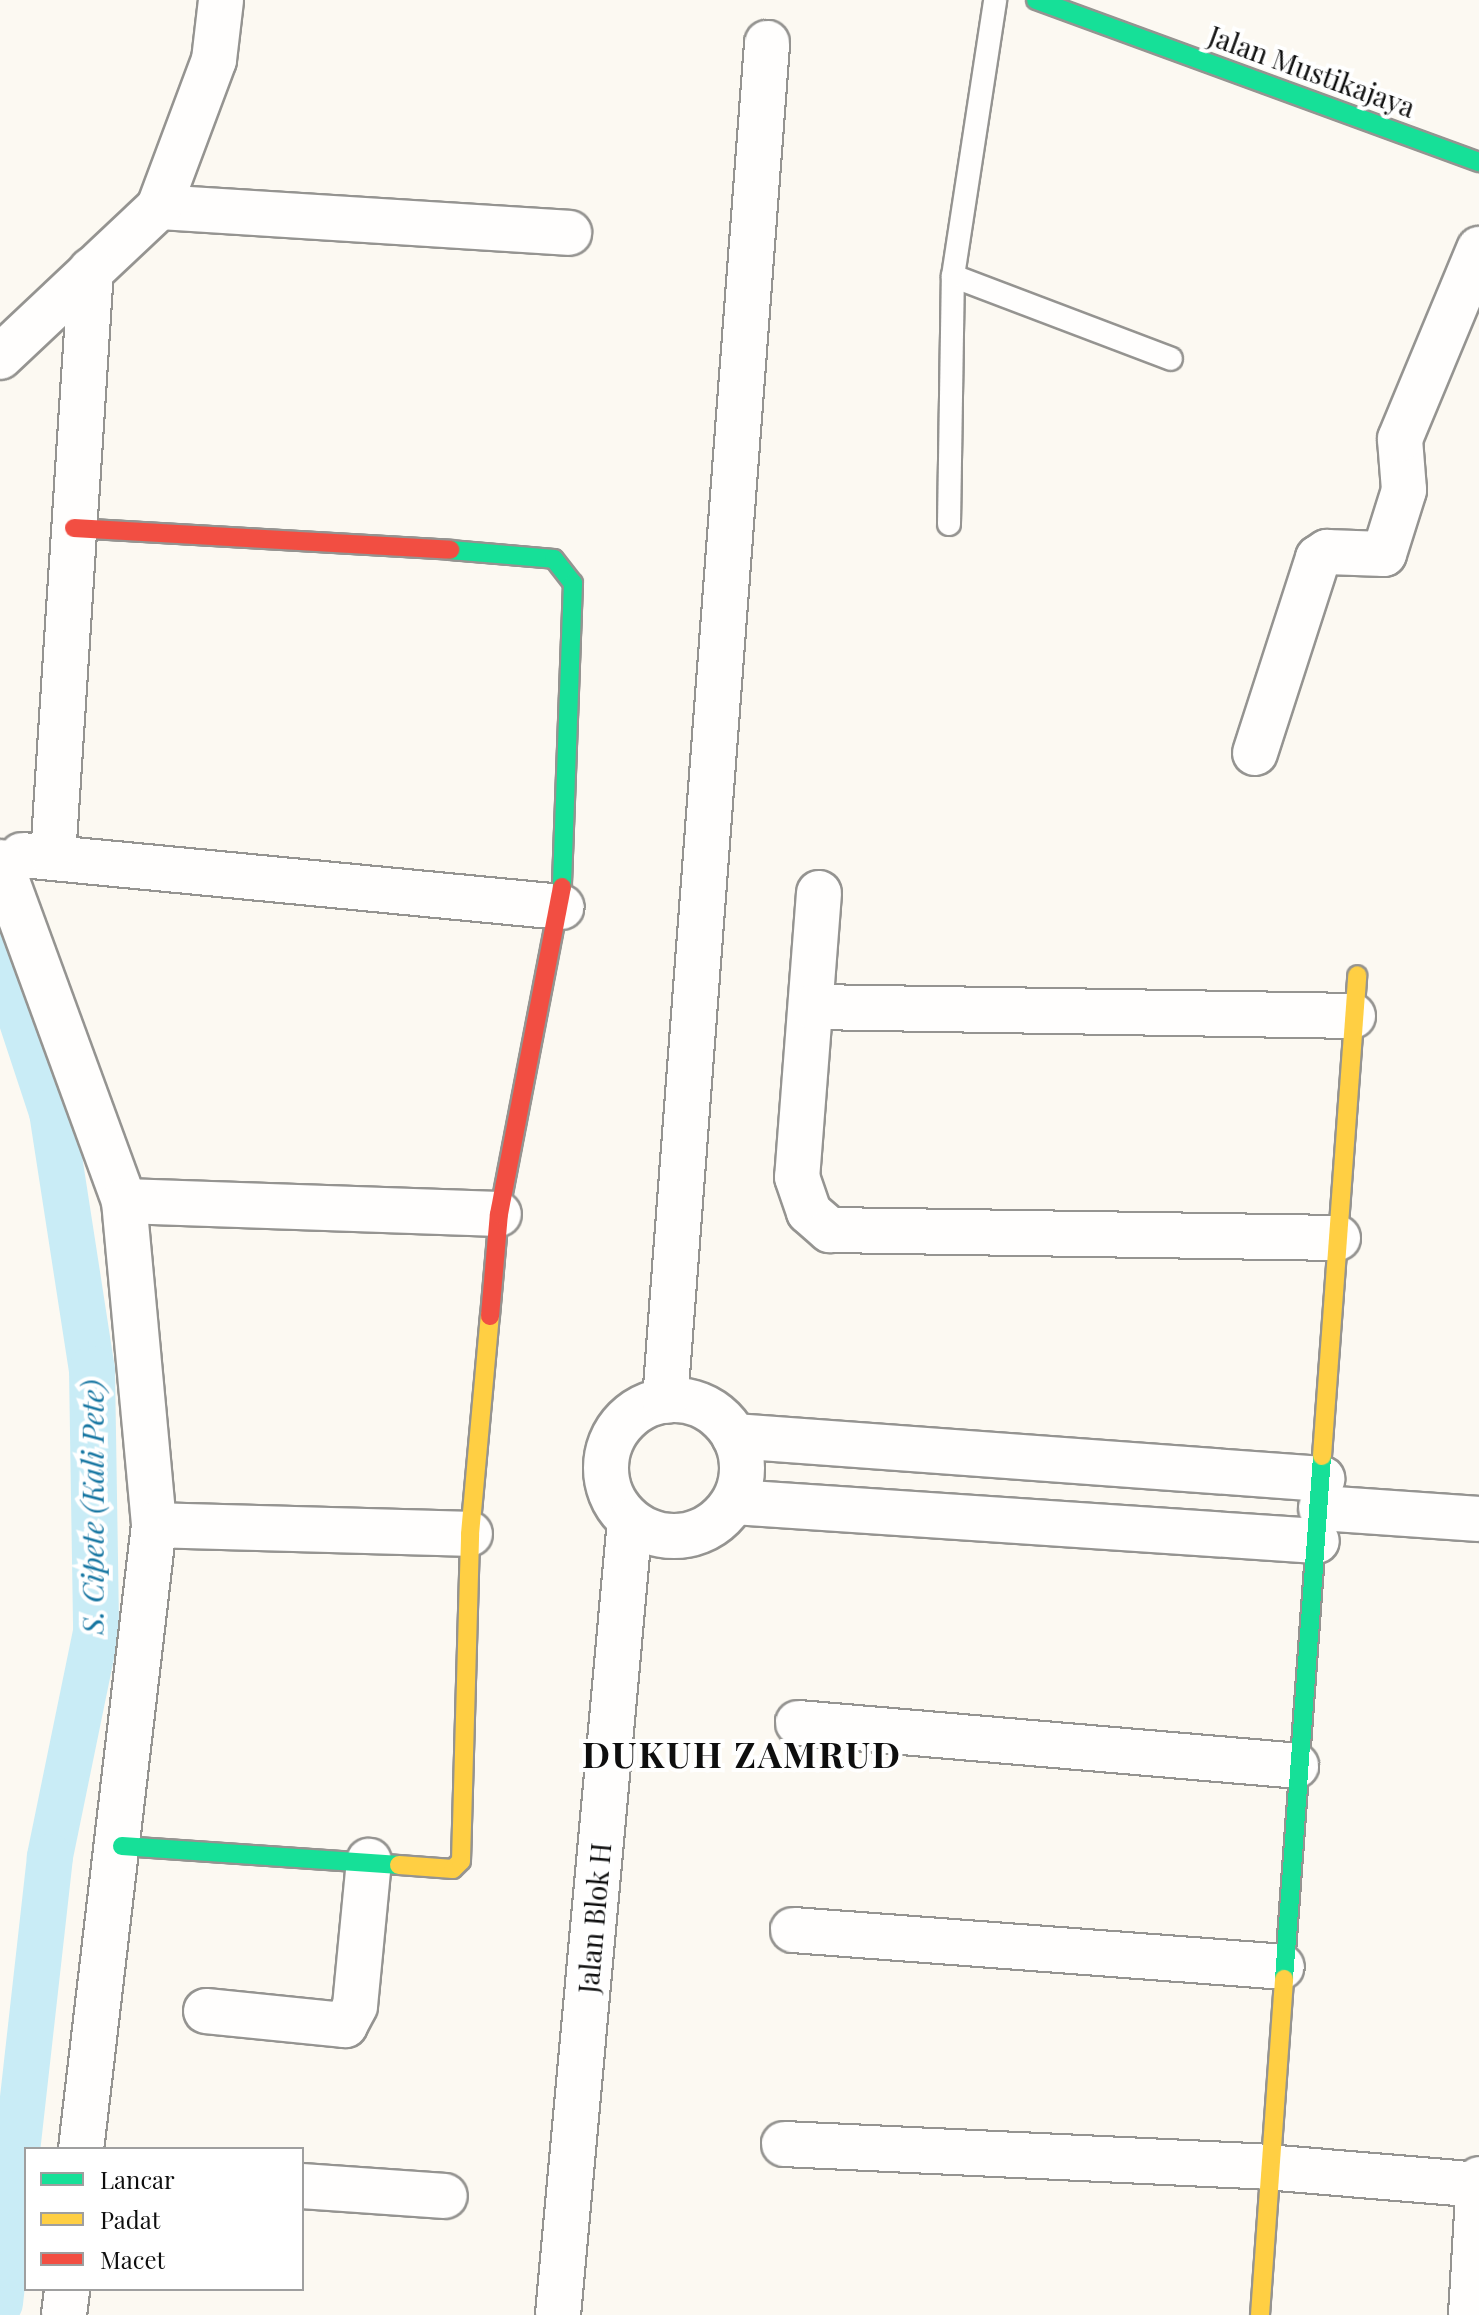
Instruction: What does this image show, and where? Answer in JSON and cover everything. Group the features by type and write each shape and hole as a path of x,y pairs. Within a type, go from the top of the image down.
{"street":[{"path":"0,357 159,207 214,60 221,0"},
{"name":"Jalan Mustikajaya","path":"1036,0 1479,162"},
{"path":"665,1401 767,43"},
{"path":"159,207 569,233"},
{"path":"1255,753 1318,558 1327,552 1384,554 1404,490 1400,439 1479,249"},
{"path":"53,857 91,270"},
{"path":"74,528 554,559 573,583 561,907 499,1214 470,1534 461,1861 453,1869 122,1846"},
{"path":"0,853 561,907"},
{"path":"0,862 124,1201 154,1525 122,1846 81,2147"},
{"path":"819,893 813,1007 797,1177 809,1212 830,1230 1338,1238"},
{"path":"813,1007 1355,996 1320,1509 1296,1766 1266,2167 1260,2315"},
{"path":"124,1201 499,1214"},
{"path":"665,1401 705,1407 734,1436 742,1469 734,1502 714,1525 687,1537 657,1535 630,1521 609,1488 609,1449 630,1416 665,1401"},
{"path":"734,1436 1320,1509"},
{"path":"734,1502 1320,1509 1479,1519"},
{"name":"Jalan Blok H","path":"558,2315 630,1521"},
{"path":"154,1525 470,1534"},
{"path":"798,1723 1296,1766"},
{"path":"206,2011 345,2025 355,2006 369,1861"},
{"path":"793,1930 1282,1967"},
{"path":"784,2144 1266,2167 1479,2185"},
{"path":"1471,2315 1479,2179"},
{"path":"304,2186 445,2196"},
{"path":"64,2315 67,2291"}],"lane":[{"path":"949,524 953,276 995,0"},
{"path":"953,276 1171,359"}],"waterway":[{"name":"S. Cipete (Kali Pete)","path":"0,955 52,1112 92,1369 96,1632 50,1857 0,2303"}],"traffic: fast":[{"path":"1036,0 1479,162"},
{"path":"450,550 554,559 573,583 562,887"},
{"path":"1284,1979 1322,1456"},
{"path":"122,1846 399,1865"}],"traffic: slow":[{"path":"1322,1456 1357,975"},
{"path":"399,1865 453,1869 461,1861 470,1534 490,1316"},
{"path":"1260,2315 1284,1979"}],"traffic: jam":[{"path":"74,528 450,550"},
{"path":"490,1316 499,1214 562,887"}],"district":[{"name":"DUKUH ZAMRUD","path":"742,1754"}]}
